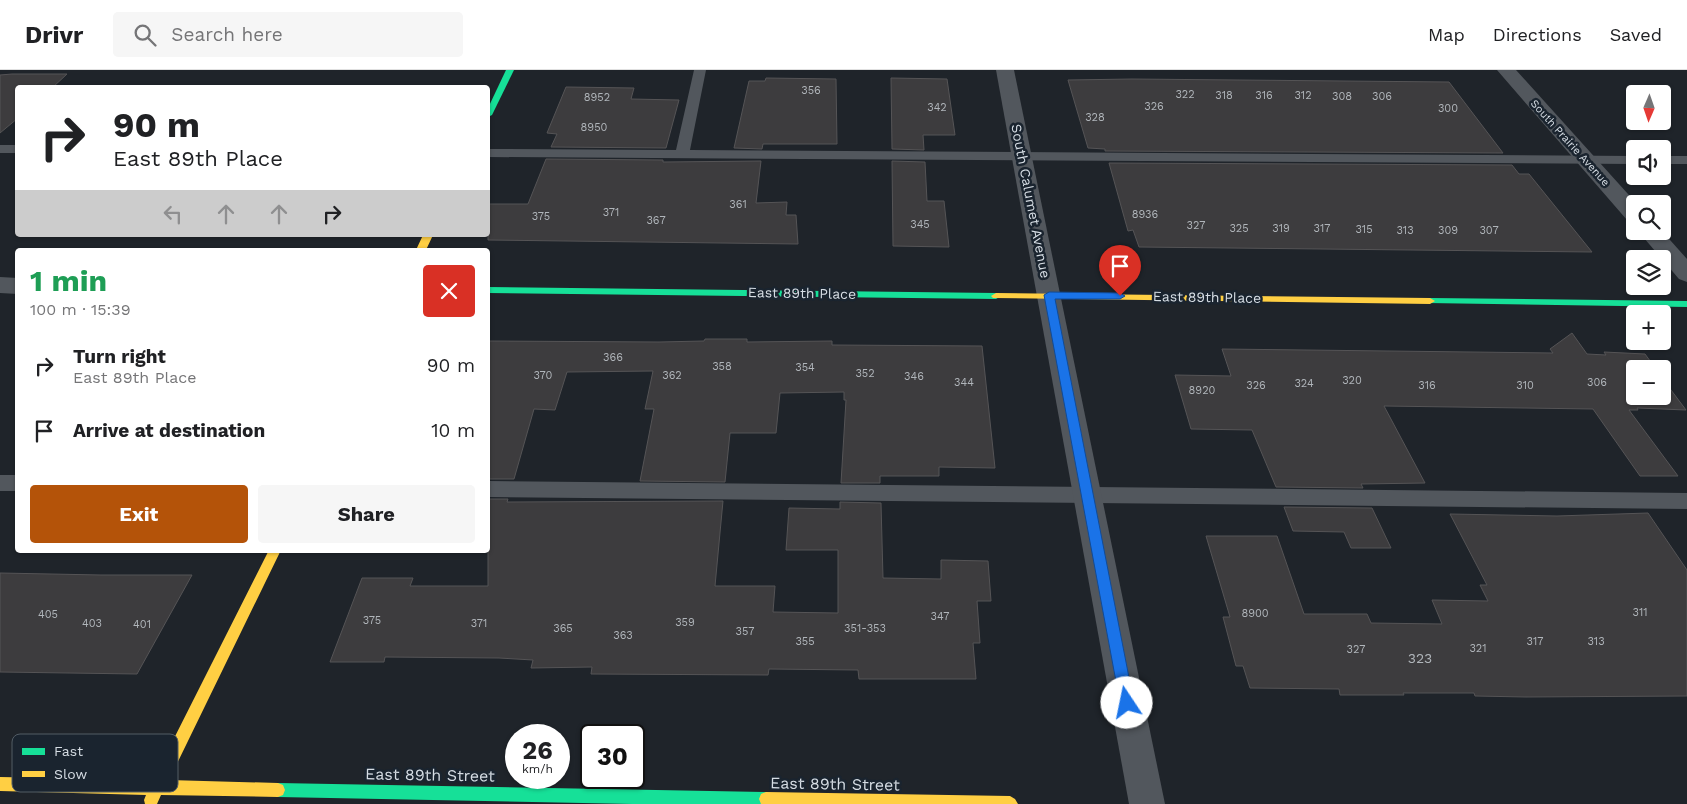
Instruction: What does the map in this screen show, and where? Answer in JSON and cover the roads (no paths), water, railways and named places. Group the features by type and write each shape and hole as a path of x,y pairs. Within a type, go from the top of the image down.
{"street":[{"path":"490,111 510,70"},
{"name":"South Calumet Avenue","path":"1005,70 1147,804"},
{"name":"South Prairie Avenue","path":"1506,70 1626,205"},
{"path":"1657,240 1687,274"},
{"path":"0,286 15,286"},
{"name":"East 89th Place","path":"490,290 1049,295 1687,304"},
{"path":"178,746 274,553"},
{"name":"East 89th Street","path":"178,787 783,802 1010,804"},
{"path":"149,804 155,792"}],"lane":[{"path":"682,153 700,70"},
{"path":"0,149 15,149"},
{"path":"490,153 1626,160"},
{"path":"1671,160 1687,160"},
{"path":"0,483 15,483"},
{"path":"490,489 1687,501"}]}
